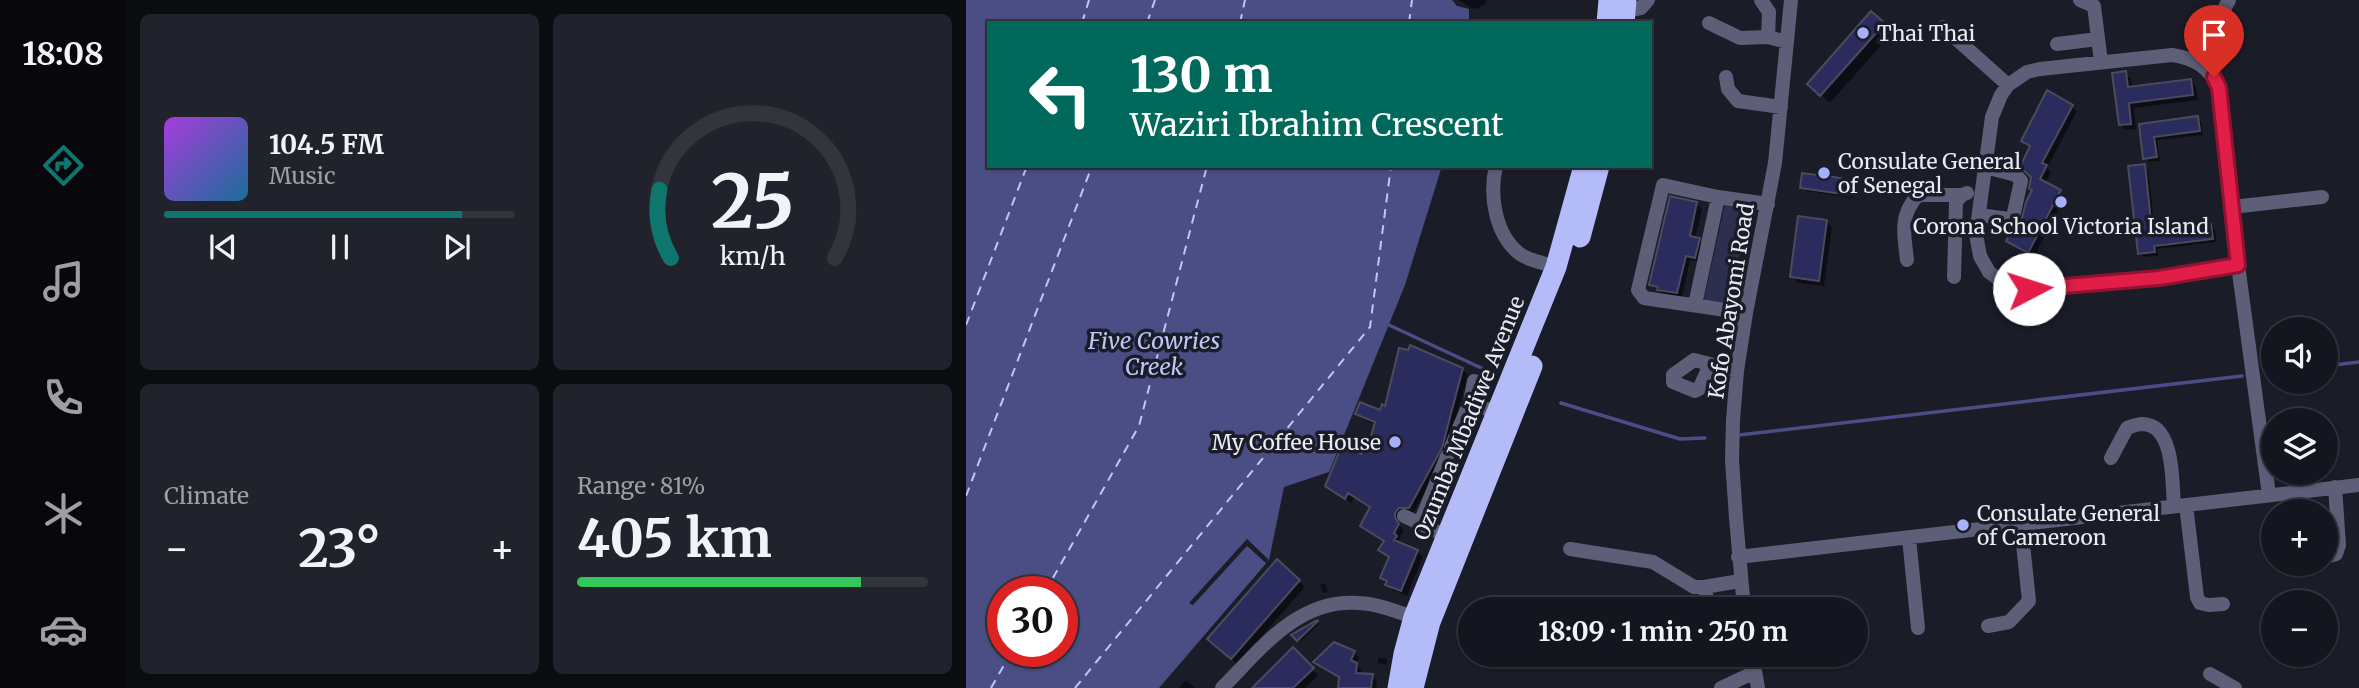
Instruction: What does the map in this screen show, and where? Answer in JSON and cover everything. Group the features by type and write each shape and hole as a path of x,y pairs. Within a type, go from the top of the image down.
{"highway":[{"path":"1609,21 1621,8"},
{"name":"Ozumba Mbadiwe Avenue","path":"1413,688 1422,620 1446,536 1556,267 1583,168"},
{"name":"Ozumba Mbadiwe Avenue","path":"1398,688 1404,654 1422,620 1561,292 1598,168"}],"street":[{"path":"1621,8 1641,8 1648,0"},
{"path":"1760,0 1769,12 1768,37"},
{"name":"Kofo Abayomi Road","path":"1742,597 1732,460 1737,371 1769,204 1791,0"},
{"path":"2080,0 2094,6 2101,62"},
{"path":"2200,64 2214,27 2229,0"},
{"path":"1709,23 1740,38 1768,37 1787,41"},
{"path":"1943,27 2008,85"},
{"path":"2057,44 2098,39"},
{"path":"2238,265 2159,278 2029,289 2005,284 1989,272 1980,256 1976,234 1992,117 2008,85 2027,72 2040,69 2172,55 2187,57 2200,64 2214,77 2219,88 2238,265 2269,495"},
{"path":"1726,77 1728,89 1738,101 1781,107"},
{"path":"1979,215 2008,219 2013,217 2021,181 2018,176 1985,167"},
{"path":"1496,168 1493,201 1503,234 1522,256 1556,267"},
{"path":"1746,313 1644,298 1638,290 1663,185 1718,197 1769,204"},
{"path":"1907,260 1904,217 1918,195 1962,195 1982,190"},
{"path":"1954,278 1956,202 1962,195"},
{"path":"1695,304 1718,197"},
{"path":"2232,206 2322,197"},
{"path":"1710,365 1737,371"},
{"path":"1420,523 1470,402 1474,381"},
{"path":"1470,402 1497,413"},
{"path":"2111,458 2127,428 2143,424 2156,428 2169,446 2197,597 2200,603 2223,604"},
{"path":"1738,556 2359,485"},
{"path":"2335,488 2336,499"},
{"path":"1404,516 1446,536"},
{"path":"1988,626 2010,622 2029,601 2021,525"},
{"path":"1909,538 1919,628"},
{"path":"1570,549 1653,562 1694,587 1740,582"},
{"path":"1704,587 1707,597"},
{"path":"1222,688 1279,631 1295,618 1314,609 1329,604 1360,603 1422,620"},
{"path":"1754,667 1758,688"},
{"path":"1721,688 1755,672"},
{"path":"2210,674 2235,688"}],"shaded area":[{"path":"1725,204 1750,209 1728,307 1703,304"}],"water":[{"name":"Five Cowries Creek","path":"966,0 1452,0 1457,6 1469,9 1469,21 987,21 987,168 1441,168 1405,285 1329,472 1284,487 1269,560 1159,688 966,688"}],"pier":[{"path":"1247,539 1269,560 1266,563 1247,546 1193,605 1189,603"}],"building":[{"path":"1871,11 1885,23 1820,96 1807,84"},
{"path":"2126,71 2128,87 2191,79 2193,95 2129,103 2131,124 2119,125 2112,73"},
{"path":"2047,90 2073,105 2042,163 2047,165 2040,179 2061,190 2028,253 2006,241 2013,228 2021,222 2032,190 2029,189 2031,177 2020,167 2030,146 2021,141"},
{"path":"2198,116 2200,131 2154,137 2157,157 2143,159 2139,124"},
{"path":"2145,164 2152,231 2211,224 2213,239 2154,246 2155,252 2138,254 2128,166"},
{"path":"1820,167 1829,168 1828,176 1851,180 1849,195 1800,188 1802,173 1818,175"},
{"path":"1670,196 1697,202 1690,236 1700,238 1695,258 1686,256 1677,293 1657,290 1658,287 1649,285"},
{"path":"1798,216 1827,220 1819,281 1790,277"},
{"path":"1410,345 1463,368 1442,448 1409,508 1399,508 1395,513 1399,524 1394,540 1418,550 1401,591 1385,585 1387,581 1380,578 1389,557 1378,550 1384,541 1360,526 1370,507 1348,493 1345,499 1325,486 1342,445 1361,454 1370,440 1375,422 1355,414 1360,402 1380,410 1382,404 1385,406 1399,348 1408,350"},
{"path":"1277,559 1300,580 1231,659 1207,639"},
{"path":"1317,620 1297,641 1291,635"},
{"path":"1334,642 1355,651 1351,660 1357,663 1356,673 1373,674 1371,688 1338,688 1339,677 1313,662"},
{"path":"1293,647 1314,668 1293,688 1252,688"}],"waterway":[{"path":"1389,325 1492,373"},
{"path":"2338,365 2359,362"},
{"path":"1739,435 2242,376"},
{"path":"1561,403 1680,439 1705,438"}],"ferry route":[{"path":"1083,21 1089,0"},
{"path":"1148,21 1155,0"},
{"path":"1240,21 1245,0"},
{"path":"1409,21 1412,0"},
{"path":"966,325 1026,168"},
{"path":"966,496 1091,168"},
{"path":"1054,576 1139,426 1206,168"},
{"path":"1075,688 1370,327 1391,168"},
{"path":"991,688 1003,667"}],"place":[{"name":"Thai Thai","path":"1863,33"},
{"name":"Consulate General of Senegal","path":"1824,173"},
{"name":"Corona School Victoria Island","path":"2061,202"},
{"name":"My Coffee House","path":"1395,442"},
{"name":"Consulate General of Cameroon","path":"1963,525"}],"route":[{"path":"2029,289 2159,278 2238,265 2219,88 2214,77"}]}
